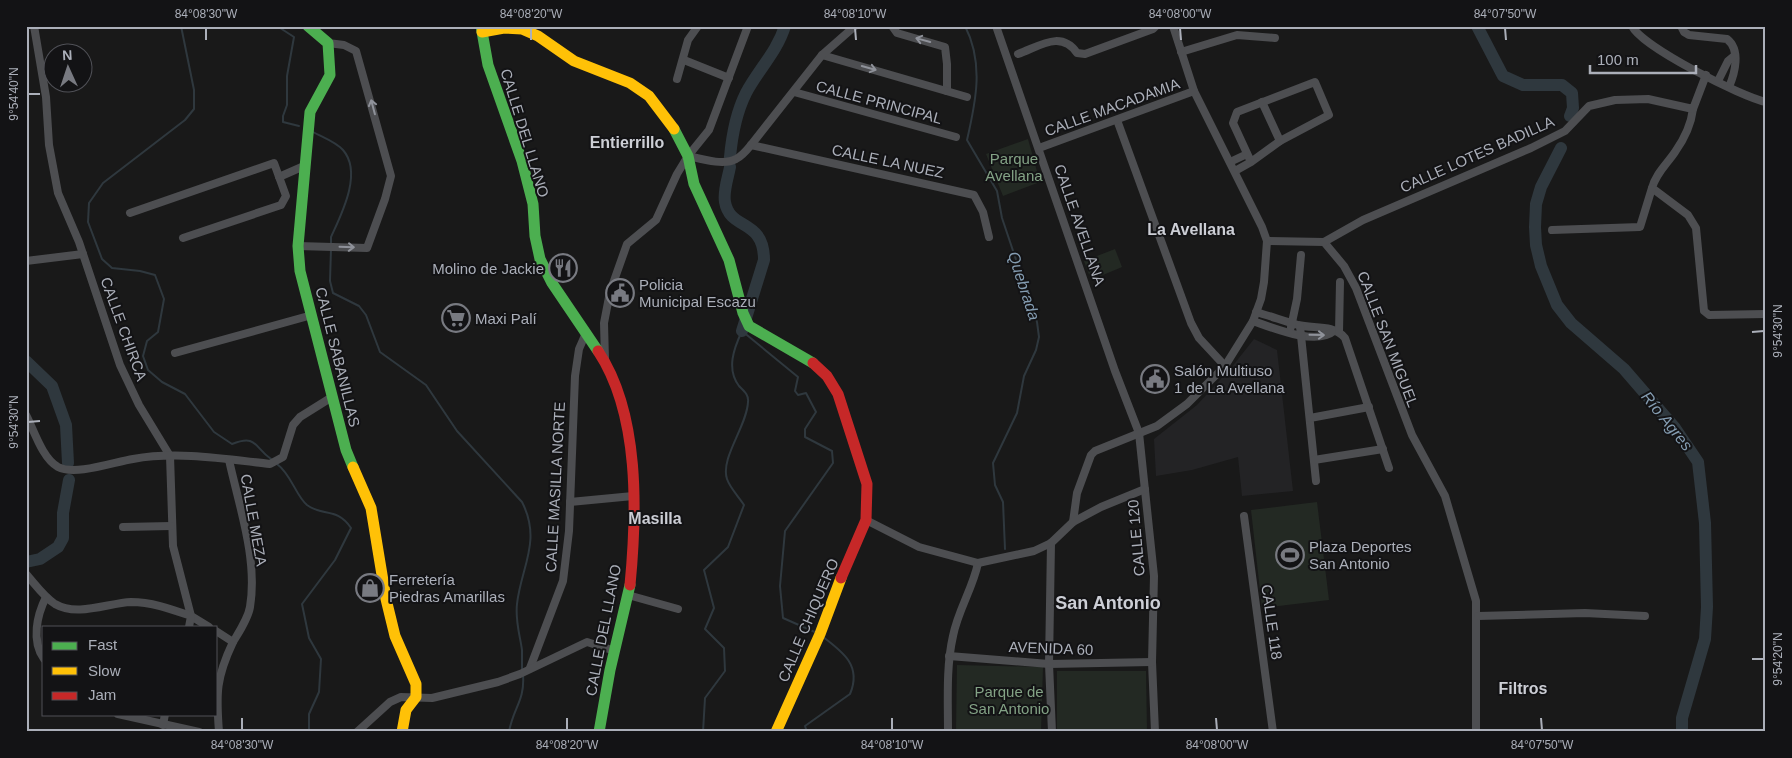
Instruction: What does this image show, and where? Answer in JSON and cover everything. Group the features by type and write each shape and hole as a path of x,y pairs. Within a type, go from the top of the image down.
{"street":[{"name":"CALLE CHIRCA","path":"34,26 46,97 54,180 83,254 120,365 139,405 170,456"},
{"path":"677,79 684,60 688,40 698,26"},
{"path":"605,362 604,323 610,292 627,244 656,220 688,156 709,130 748,26"},
{"path":"688,156 704,160 734,160 751,146 822,55 855,26"},
{"path":"892,26 897,33 944,47 948,64 947,91"},
{"name":"CALLE AVELLANA","path":"996,26 1113,366 1139,433"},
{"path":"1018,54 1054,41 1063,40 1071,44 1078,53 1085,54 1153,30 1156,26"},
{"path":"1073,522 1077,493 1091,455 1095,451 1156,426 1187,404 1225,366 1253,321 1264,282 1266,241 1262,227 1194,91 1173,26"},
{"path":"1632,26 1642,39 1656,48 1729,87 1766,102"},
{"path":"1681,26 1684,32 1689,35 1729,40 1736,64 1729,87"},
{"path":"298,246 367,248 390,187 391,176 356,51 344,45 328,43 309,27"},
{"path":"481,29 504,28 522,30 538,36 574,60 642,89 668,119 688,156 694,184 729,260 743,313 749,326 813,363 827,376 838,394 867,484 866,520 920,547 978,563 1019,556 1051,543 1073,522 1101,507 1145,490"},
{"name":"CALLE DEL LLANO","path":"481,29 499,102 522,161 533,204 535,236 540,259 552,283 605,362 624,407 633,496 634,536 628,595 599,732"},
{"path":"1181,52 1237,35 1275,38"},
{"name":"CALLE SABANILLAS","path":"328,43 330,75 310,112 298,246 300,271 346,450 371,508 388,607 395,636 416,684 416,697"},
{"path":"822,55 967,97"},
{"path":"1718,81 1728,61 1734,56"},
{"path":"684,60 729,78"},
{"path":"1552,230 1640,227 1656,176 1686,135 1691,124 1693,109 1706,75"},
{"path":"1234,170 1251,162 1280,141 1329,115 1315,82 1237,112 1233,123 1251,162"},
{"name":"CALLE MACADAMIA","path":"1039,148 1194,91"},
{"name":"CALLE PRINCIPAL","path":"794,92 956,137"},
{"name":"CALLE LOTES BADILLA","path":"1324,242 1363,220 1531,148 1565,131 1589,106 1615,100 1648,99 1693,109"},
{"path":"1262,102 1280,141"},
{"path":"1117,120 1191,323 1199,338 1225,366"},
{"name":"CALLE LA NUEZ","path":"751,146 974,195 983,212 989,237"},
{"path":"1230,162 1247,154"},
{"path":"130,213 274,163 286,196 281,205 183,238"},
{"path":"279,178 304,166"},
{"path":"1652,188 1688,215 1693,222 1697,237 1702,306 1709,315 1766,314"},
{"path":"1266,241 1324,242"},
{"name":"CALLE SAN MIGUEL","path":"1324,242 1344,266 1356,288 1412,435 1445,496 1473,587 1478,616 1476,732"},
{"path":"26,261 83,254"},
{"path":"1301,255 1297,325 1310,418 1316,481"},
{"path":"1336,332 1340,282"},
{"path":"1256,312 1297,325 1328,328 1345,338 1370,407 1389,468"},
{"path":"175,353 312,315"},
{"path":"1253,321 1290,334 1329,336 1336,332"},
{"path":"1290,334 1297,325"},
{"name":"CALLE MASILLA NORTE","path":"530,668 563,581 570,502 575,376 579,349 586,333"},
{"path":"26,415 50,461 63,469 87,468 139,458 170,456 270,464 279,461 285,453 293,424 300,417 332,396"},
{"path":"1310,418 1370,407"},
{"name":"CALLE 120","path":"1139,433 1154,576 1152,662 1155,732"},
{"path":"1314,460 1383,449"},
{"path":"170,456 171,526 176,565 191,616 189,626"},
{"name":"CALLE MEZA","path":"229,460 247,541 251,579 250,609 234,642"},
{"path":"570,502 633,496"},
{"name":"CALLE 118","path":"1244,516 1273,732"},
{"name":"CALLE CHIQUERO","path":"776,732 820,634 826,614 866,520"},
{"path":"123,527 171,526"},
{"path":"1051,543 1049,664 1052,732"},
{"path":"948,732 949,656 960,611 974,579 978,563"},
{"path":"26,574 46,597 56,605 80,609 130,602 151,603 191,616 207,626"},
{"path":"628,595 678,608"},
{"path":"42,656 38,649 37,638 39,610 46,597"},
{"path":"1478,616 1585,613 1645,616"},
{"path":"218,632 234,642 218,679"},
{"path":"357,731 390,702 401,697 432,698 469,690 520,674 587,642 615,650"},
{"name":"AVENIDA 60","path":"949,656 1049,664 1152,662"},
{"path":"402,732 406,710 416,697"},
{"path":"126,716 199,732"},
{"path":"163,725 165,716"},
{"path":"218,716 219,732"}],"shaded area":[{"path":"1254,339 1277,350 1293,491 1242,496 1238,457 1192,470 1156,476 1154,439 1197,405 1231,368"}],"green space":[{"name":"Parque Avellana","path":"1028,139 1040,182 1003,196 986,154"},
{"path":"1115,249 1122,267 1091,280 1084,261"},
{"name":"Plaza Deportes San Antonio","path":"1317,502 1329,600 1262,608 1251,510"},
{"name":"Parque de San Antonio","path":"957,665 1043,667 1041,732 956,732"},
{"path":"1057,671 1146,671 1147,732 1057,732"}],"waterway":[{"path":"181,26 194,90 194,109 185,120 103,183 89,203 88,222 102,259 112,268 140,271 155,275 164,299 158,332 147,341 143,356 148,370 162,382 185,394 214,432 232,444 246,440 251,441 271,459"},
{"path":"277,26 294,37 287,76 287,105 283,122 299,126"},
{"path":"730,157 735,124 746,93 772,53 785,26"},
{"name":"Quebrada","path":"965,26 975,54 976,68 975,97 967,140 997,191 1002,218 1037,322 1039,337 1036,350 1024,376 1017,413 993,463 995,485 1003,502 1005,549"},
{"name":"Río Agres","path":"1477,26 1503,76 1523,85 1562,85 1572,93 1573,108 1570,116"},
{"path":"313,132 340,147 349,159 351,170 348,194 331,237 331,243"},
{"name":"Río Agres","path":"1561,148 1541,187 1536,204 1535,227 1536,245 1541,266 1557,305 1571,323 1624,369 1675,428 1698,462 1705,523 1707,607 1705,639 1682,718 1682,732"},
{"path":"730,167 725,193 728,211 759,237 763,247 764,260 742,331"},
{"path":"331,249 330,281 333,293 359,306 366,315 380,352 426,385 457,431 522,502 528,516 530,529 528,554 517,604 517,622 522,650 522,670"},
{"path":"703,732 705,698 725,671 724,648 705,629 714,608 704,570 728,547 744,505 728,482 726,471 730,452 747,411 747,395 735,379 732,366 734,351 742,331 798,377 795,391 798,395 806,393 816,412 805,429 805,437 832,451 833,463 785,531 780,586 783,618 817,633"},
{"path":"26,361 52,386 66,425 68,463"},
{"path":"277,464 286,473 307,505 313,509 340,517 351,528 335,560 302,604 309,638 321,659 319,692 309,714 309,732"},
{"path":"26,562 40,559 58,547 63,538 63,513 69,480"},
{"path":"807,732 805,726 850,694 853,684 854,675 848,661 837,648 823,637"},
{"path":"509,732 521,698 523,675"}],"traffic: fast":[{"path":"308,26 328,43 330,75 310,112 298,246 300,271 346,450 353,467"},
{"path":"481,26 488,65 522,161 533,204 535,236 540,259 552,283 598,351"},
{"path":"674,129 688,156 694,184 729,260 743,313 749,326 813,363"},
{"path":"599,732 610,670 630,585"}],"traffic: slow":[{"path":"482,32 504,28 522,29 538,36 574,61 630,83 649,96 674,129"},
{"path":"353,467 371,508 386,599 395,636 416,684 416,697 406,710 402,732"},
{"path":"776,732 820,634 841,578"}],"traffic: jam":[{"path":"598,351 612,376 622,404 628,433 634,495 630,585"},
{"path":"813,363 827,376 838,394 867,484 866,520 841,578"}],"place":[{"name":"Molino de Jackie","path":"563,268"},
{"name":"Policia Municipal Escazu","path":"620,293"},
{"name":"Maxi Palí","path":"456,318"},
{"name":"Salón Multiuso 1 de La Avellana","path":"1155,379"},
{"name":"Plaza Deportes San Antonio","path":"1290,555"},
{"name":"Ferretería Piedras Amarillas","path":"370,588"}],"district":[{"name":"Entierrillo","path":"627,142"},
{"name":"La Avellana","path":"1191,229"},
{"name":"Masilla","path":"655,518"},
{"name":"San Antonio","path":"1108,603"},
{"name":"Filtros","path":"1523,688"}]}
